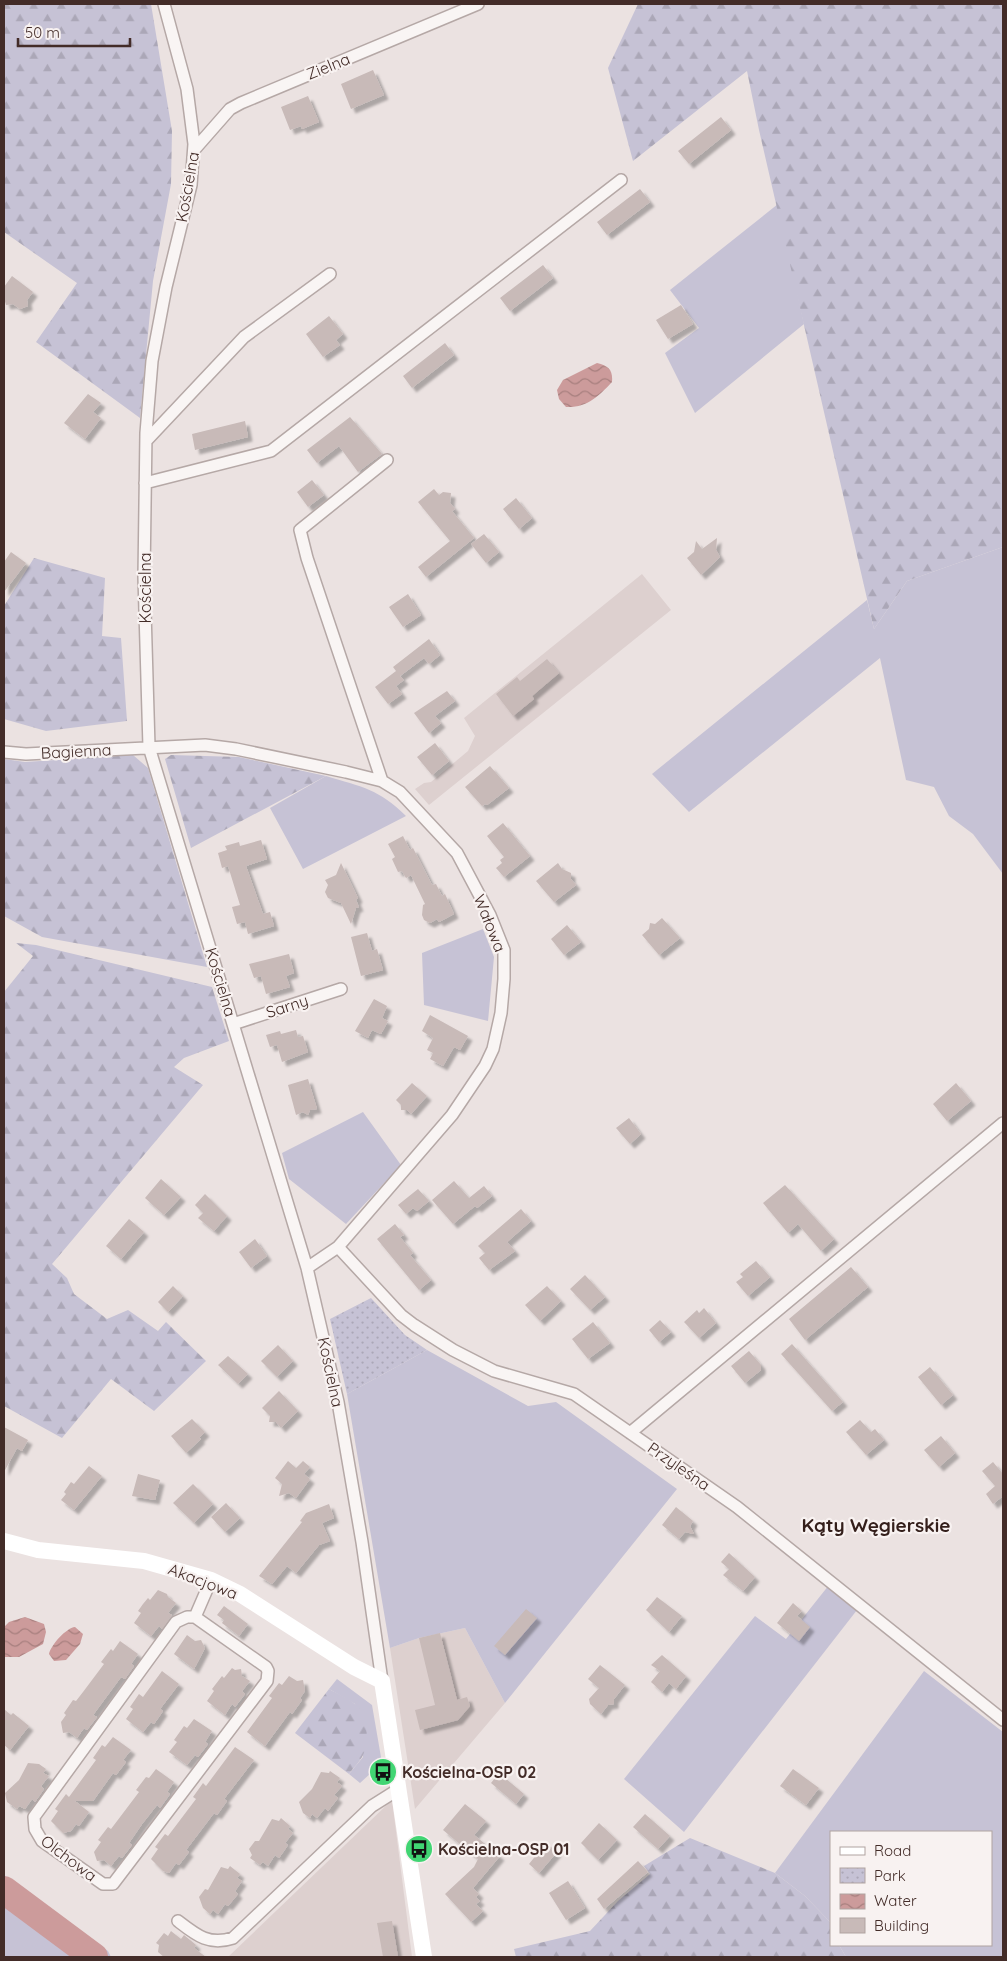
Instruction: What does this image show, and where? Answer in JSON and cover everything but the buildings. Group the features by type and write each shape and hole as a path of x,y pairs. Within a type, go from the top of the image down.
{"street":[{"name":"Kościelna","path":"164,4 187,89 194,150 191,185 166,287 152,361 145,483 145,604 149,747 307,1268 338,1402 362,1542 424,1957"},
{"name":"Zielna","path":"194,150 230,109 241,103 478,4"},
{"path":"145,483 271,451 621,180"},
{"path":"146,441 244,337 330,274"},
{"path":"382,780 306,558 300,530 387,460"},
{"name":"Wałowa","path":"149,747 205,745 236,749 382,780 400,792 457,853 490,915 504,950 502,1005 493,1049 472,1085 452,1115 338,1246 307,1268"},
{"name":"Bagienna","path":"4,752 26,754 149,747"},
{"name":"Sarny","path":"233,1024 341,989"},
{"path":"630,1432 1003,1123"},
{"name":"Przyleśna","path":"338,1246 401,1316 414,1326 453,1350 494,1371 574,1394 737,1507 1003,1720"},
{"name":"Akacjowa","path":"4,1541 38,1550 144,1561 211,1580 240,1594 354,1667 382,1681"},
{"path":"195,1617 211,1580"},
{"name":"Olchowa","path":"187,1617 195,1617 266,1667 268,1671 266,1681 113,1884 103,1884 42,1841 35,1829 34,1817 176,1622 187,1617"},
{"path":"178,1921 202,1939 223,1942 233,1938 372,1806 399,1790"}],"shaded area":[{"path":"642,574 671,610 429,805 415,789 424,783 431,782 468,751 475,736 464,718"},
{"path":"465,1628 505,1703 415,1809 390,1648 419,1638"},
{"path":"392,1800 412,1957 228,1957"}],"green space":[{"path":"4,4 151,4 172,131 171,184 153,281 140,418 36,342 77,283 4,232"},
{"path":"638,4 1003,4 1003,547 907,581 874,629 747,71 633,161 608,68"},
{"path":"778,204 804,324 695,413 665,353 699,328 670,290"},
{"path":"1003,547 1003,874 973,834 949,816 934,787 906,780 880,658 689,812 652,774 867,600 874,629 907,581"},
{"path":"34,558 105,578 102,636 121,638 127,721 46,731 4,719 4,606"},
{"path":"133,755 148,768 207,967 42,937 4,916 4,759 25,762"},
{"path":"171,755 239,757 326,776 191,848 165,759"},
{"path":"326,776 360,786 378,794 406,816 303,869 270,808"},
{"path":"483,929 494,957 488,1021 424,1005 422,953"},
{"path":"16,943 36,945 212,987 229,1041 184,1058 174,1067 203,1085 52,1264 67,1278 74,1294 107,1319 128,1310 158,1331 166,1322 206,1361 154,1411 111,1379 62,1438 4,1406 4,992 33,956"},
{"path":"363,1112 401,1165 346,1224 289,1179 282,1153"},
{"path":"371,1298 405,1335 427,1350 347,1394 330,1319"},
{"path":"427,1350 528,1406 556,1402 677,1489 505,1703 465,1628 419,1638 390,1648 347,1394"},
{"path":"829,1585 857,1610 684,1832 624,1779 755,1616 786,1639"},
{"path":"924,1671 1003,1732 1003,1957 846,1957 840,1946 992,1946 992,1831 830,1831 830,1922 805,1896 775,1873"},
{"path":"337,1679 372,1705 382,1763 360,1783 349,1774 363,1757 355,1704 329,1689"},
{"path":"329,1689 357,1706 365,1723 367,1736 365,1749 360,1760 349,1774 295,1733"},
{"path":"690,1838 775,1873 805,1896 830,1922 830,1946 840,1946 846,1957 516,1957 514,1949 590,1931 618,1901 650,1874 644,1866"},
{"path":"4,1875 108,1951 111,1957 4,1957"}],"water":[{"path":"597,363 609,369 612,374 612,382 592,400 573,407 566,407 559,399 557,390 563,380"},
{"path":"25,1617 44,1624 46,1632 43,1644 19,1657 4,1657 4,1627 9,1622"},
{"path":"75,1627 83,1634 80,1644 66,1660 54,1661 49,1654 53,1646 63,1634"}],"waterway":[{"path":"4,1890 94,1957"}],"place":[{"name":"Kościelna-OSP 02","path":"383,1772"},
{"name":"Kościelna-OSP 01","path":"419,1849"}],"district":[{"name":"Kąty Węgierskie","path":"876,1525"}]}
